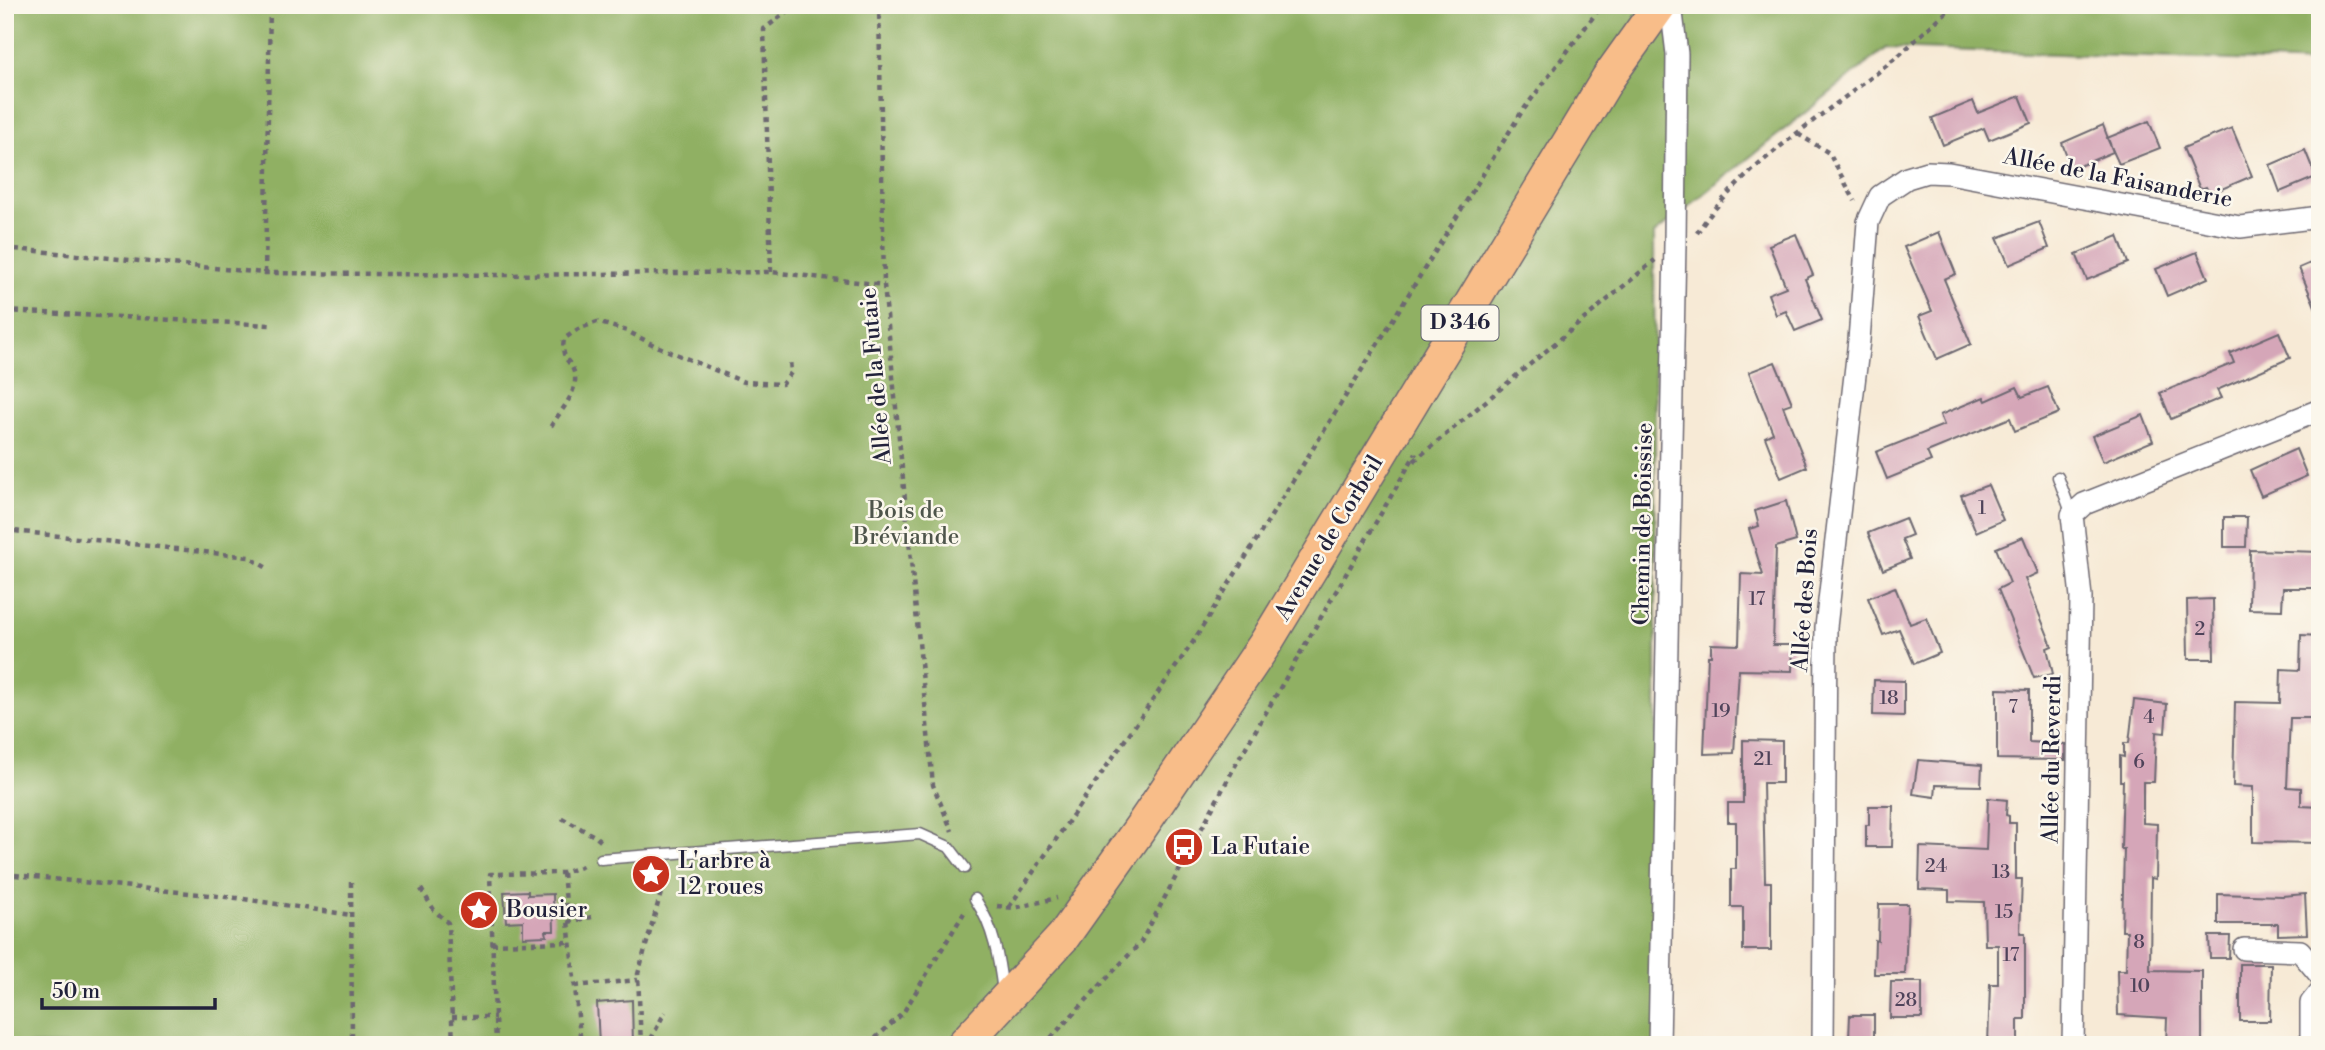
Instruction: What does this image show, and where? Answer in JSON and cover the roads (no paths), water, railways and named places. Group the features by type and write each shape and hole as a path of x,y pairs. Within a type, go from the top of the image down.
{"main road":[{"name":"Avenue de Corbeil","path":"963,1045 1063,937 1265,644 1608,78 1660,5"},
{"name":"D 346","path":"995,1045 1057,974 1100,918 1175,804 1265,644"}],"street":[{"name":"Chemin de Boissise","path":"1658,1045 1675,243 1676,54 1671,5"},
{"name":"Allée de la Faisanderie","path":"1907,178 1927,172 1949,173 2240,227 2320,217"},
{"name":"Allée des Bois","path":"1822,1045 1826,626 1858,340 1868,222 1880,197 1907,178"},
{"path":"2072,515 2084,505 2320,410"},
{"name":"Allée du Reverdi","path":"2072,515 2081,597 2073,1045"},
{"path":"2244,950 2300,951 2320,975"},
{"path":"2311,1045 2311,1003 2320,992"}],"lane":[{"name":"Allée du Reverdi","path":"2058,477 2072,515"},
{"path":"601,859 920,834 949,847 965,868"},
{"path":"975,899 985,914 992,935 999,960 1004,1002"}],"place":[{"name":"La Futaie","path":"1184,847"},
{"name":"L'arbre à 12 roues","path":"651,874"},
{"name":"Bousier","path":"479,910"}],"park label":[{"name":"Bois de Bréviande","path":"906,524"}]}
